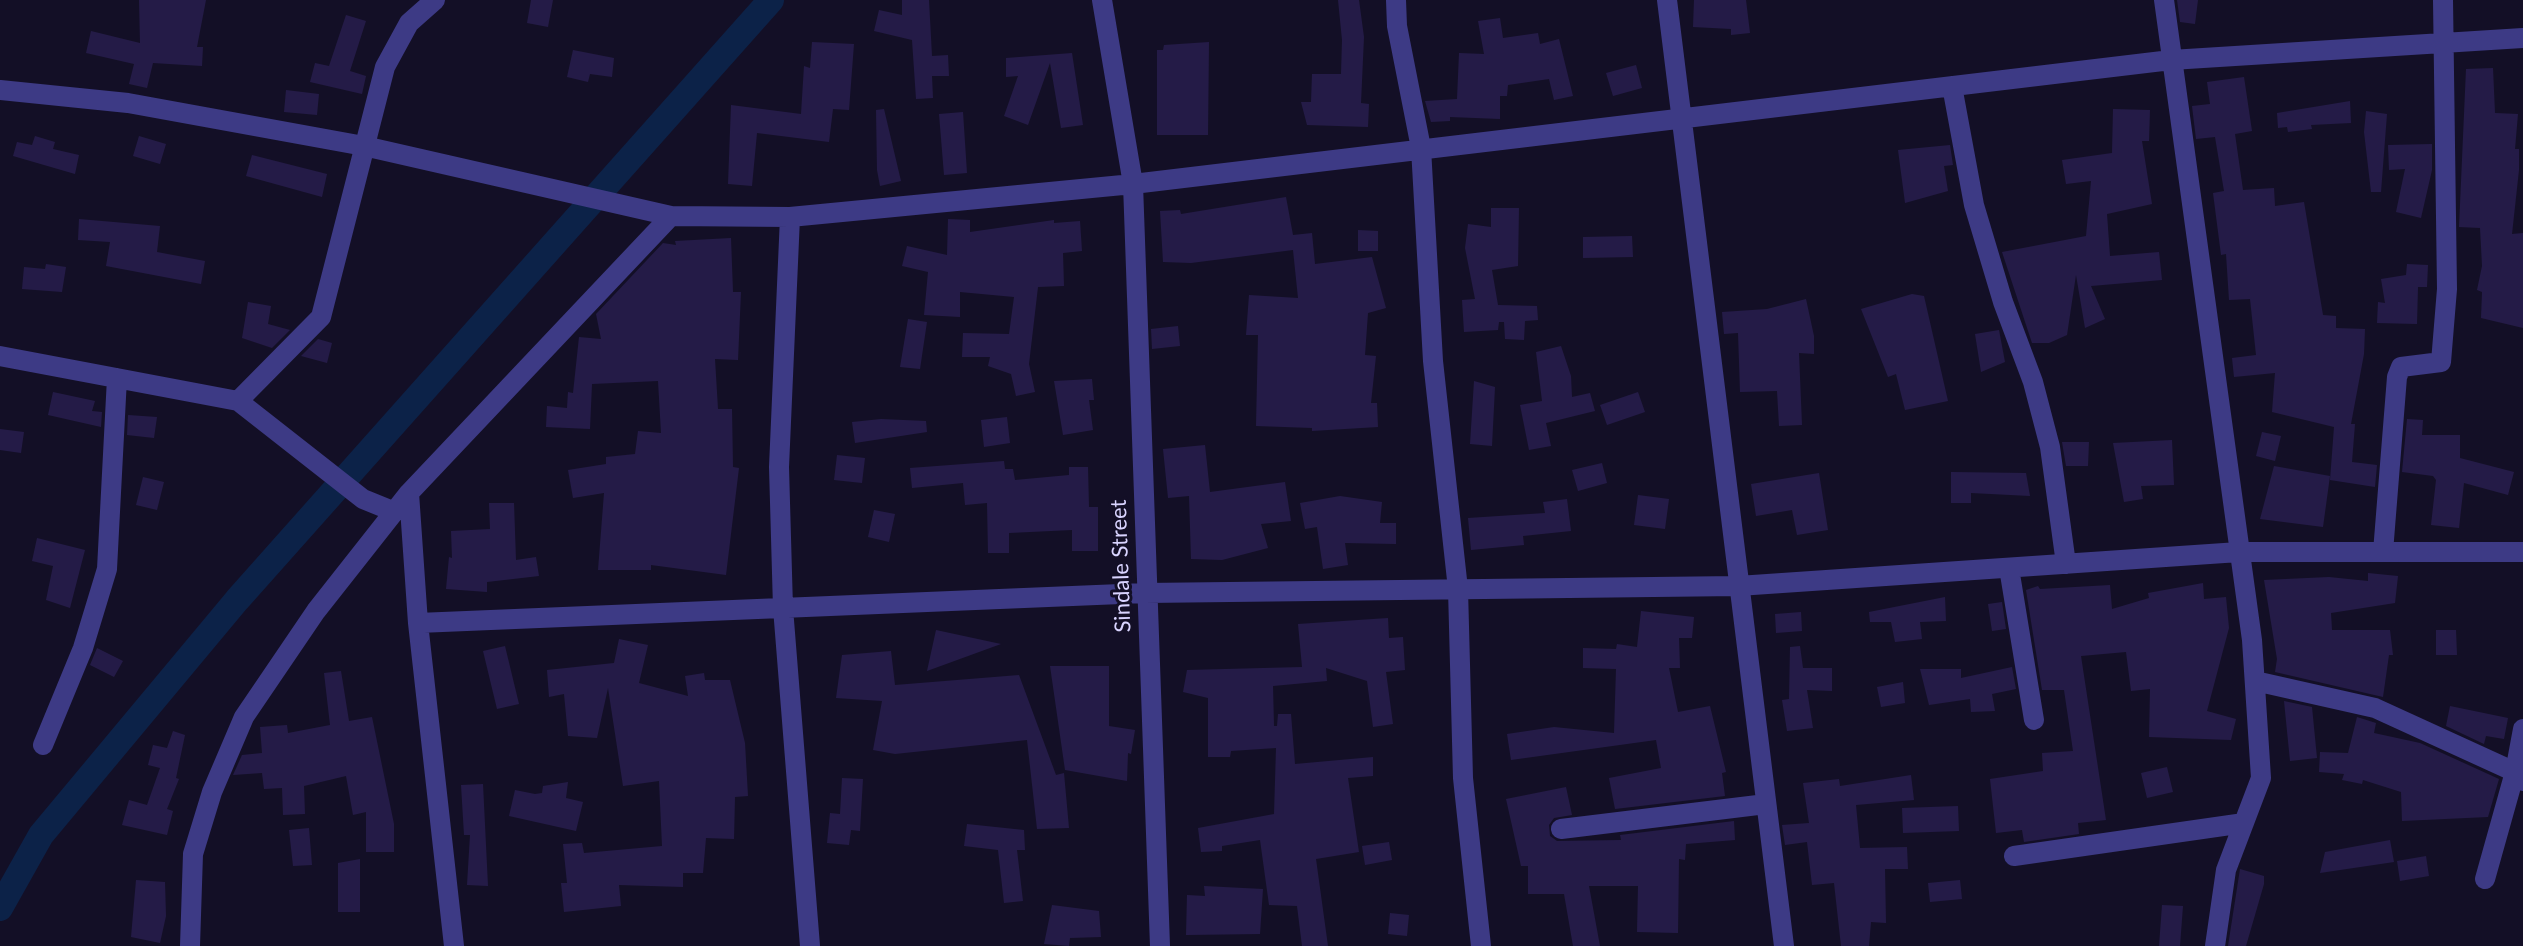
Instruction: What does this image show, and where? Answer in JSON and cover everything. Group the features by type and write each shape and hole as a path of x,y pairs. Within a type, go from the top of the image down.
{"street":[{"path":"238,401 321,317 364,146 394,45 409,23 435,0"},
{"name":"Sindale Street","path":"1102,0 1133,184 1145,593 1160,946"},
{"path":"1396,0 1397,26 1421,148 1433,361 1458,589 1463,778 1481,946"},
{"path":"1667,0 1784,946"},
{"path":"2164,0 2239,552 2255,681 2261,778 2226,870 2215,946"},
{"path":"2383,552 2397,377 2401,367 2412,363 2441,362 2447,289 2446,42 2443,0"},
{"path":"0,90 128,103 364,146 671,216 790,217 1133,184 2171,60 2523,38"},
{"path":"1952,86 1974,205 2003,302 2033,382 2050,447 2066,564"},
{"path":"190,946 193,854 212,792 244,717 316,611 409,493 671,216"},
{"path":"790,217 779,467 783,608 810,946"},
{"path":"0,356 238,401 363,499 395,512"},
{"path":"43,745 83,648 107,569 117,378"},
{"path":"409,493 418,623 454,946"},
{"path":"418,623 1145,593 1738,586 2239,552 2523,552"},
{"path":"2009,568 2034,720"},
{"path":"2255,681 2375,708 2519,776"},
{"path":"2485,879 2519,776 2523,729"},
{"path":"1561,829 1766,804"},
{"path":"2014,856 2244,823"}],"building":[{"path":"139,0 206,0 197,47 203,47 202,66 153,63 147,88 129,84 134,64 86,53 91,31 140,43"},
{"path":"531,0 553,0 548,27 527,23"},
{"path":"902,0 929,0 932,56 948,55 949,76 932,76 933,98 916,99 912,40 874,31 879,10 902,15"},
{"path":"1338,0 1359,0 1364,37 1361,103 1369,104 1368,127 1307,125 1301,102 1311,102 1312,74 1341,74"},
{"path":"1694,0 1746,0 1750,33 1731,35 1731,29 1693,27"},
{"path":"2177,0 2198,0 2195,24 2180,22"},
{"path":"346,15 366,21 350,71 366,76 362,94 310,82 315,63 329,66"},
{"path":"1500,18 1503,38 1538,33 1540,44 1559,39 1573,96 1554,100 1549,79 1508,85 1507,96 1500,96 1500,119 1450,117 1450,121 1431,122 1425,101 1457,99 1459,53 1484,54 1478,21"},
{"path":"812,42 854,44 849,110 833,109 829,142 757,133 752,186 728,184 731,105 801,114 804,66 810,68"},
{"path":"1209,42 1208,135 1157,135 1157,50 1163,50 1164,45"},
{"path":"573,50 614,58 612,77 590,74 588,82 567,77"},
{"path":"1072,53 1083,125 1061,128 1050,63 1028,125 1004,116 1018,76 1006,77 1006,58"},
{"path":"1636,65 1642,88 1613,96 1606,73"},
{"path":"2493,68 2495,113 2518,114 2515,149 2519,149 2519,170 2512,234 2523,233 2523,328 2481,318 2482,292 2477,290 2482,266 2480,228 2459,227 2466,69"},
{"path":"2244,77 2252,131 2235,134 2243,190 2274,188 2275,206 2304,202 2323,315 2336,316 2336,328 2365,329 2364,354 2351,424 2355,424 2352,462 2377,465 2375,487 2330,480 2334,427 2272,412 2275,373 2234,377 2232,358 2256,355 2250,299 2229,300 2226,254 2221,255 2213,193 2224,191 2215,137 2196,139 2192,106 2210,104 2207,82"},
{"path":"286,90 319,94 317,115 284,112"},
{"path":"2350,101 2351,123 2311,125 2312,129 2288,132 2287,127 2278,128 2277,113"},
{"path":"884,109 901,181 880,186 876,110"},
{"path":"2113,109 2150,110 2149,141 2142,141 2152,204 2107,214 2110,256 2159,252 2162,280 2091,286 2105,319 2085,328 2076,275 2067,335 2049,343 2032,343 2002,252 2086,236 2091,181 2066,184 2062,160 2112,153"},
{"path":"2366,111 2387,114 2381,192 2371,192 2364,132"},
{"path":"963,112 967,173 944,175 939,114"},
{"path":"35,136 55,142 53,149 79,155 75,174 13,156 17,142 32,145"},
{"path":"139,136 166,144 160,164 133,156"},
{"path":"2432,144 2432,170 2421,218 2396,212 2405,169 2389,170 2388,145"},
{"path":"1950,145 1953,165 1944,166 1948,191 1905,203 1898,150"},
{"path":"252,155 327,174 322,197 246,176"},
{"path":"1286,197 1293,235 1312,233 1315,264 1372,257 1386,308 1368,313 1365,355 1376,356 1371,403 1377,403 1378,427 1312,431 1312,428 1256,426 1258,335 1246,335 1249,295 1298,298 1293,250 1191,263 1163,262 1160,211 1180,210 1181,214"},
{"path":"1491,208 1519,208 1518,266 1492,270 1498,305 1537,306 1538,320 1525,321 1524,340 1505,339 1504,322 1499,322 1498,330 1464,332 1462,300 1475,299 1465,248 1468,224 1491,227"},
{"path":"79,219 160,226 157,252 205,261 201,284 106,266 110,242 78,240"},
{"path":"948,219 970,220 970,232 1054,220 1054,223 1080,221 1082,251 1063,253 1064,286 1038,287 1029,364 1035,392 1016,396 1011,374 988,366 990,357 962,357 963,333 1009,334 1014,297 960,292 960,317 924,315 928,272 902,266 907,246 947,255"},
{"path":"1358,230 1378,231 1378,251 1358,251"},
{"path":"1632,236 1633,257 1583,258 1583,237"},
{"path":"731,238 733,292 741,292 738,360 715,359 718,409 732,409 733,467 739,468 726,575 651,565 651,570 598,570 604,493 573,498 568,470 606,464 606,457 635,454 638,431 661,433 658,381 592,384 590,429 546,427 547,406 567,408 568,392 573,393 579,337 601,339 596,314 663,243 676,245 675,241"},
{"path":"46,264 66,267 62,292 22,289 24,267 45,269"},
{"path":"2407,264 2428,265 2427,287 2418,287 2417,324 2377,323 2378,302 2385,303 2381,279 2406,275"},
{"path":"1912,294 1924,296 1948,401 1905,410 1896,374 1888,377 1861,309"},
{"path":"1806,299 1814,336 1814,354 1799,353 1802,425 1779,426 1777,391 1740,392 1738,333 1724,334 1722,312 1767,309"},
{"path":"248,302 271,306 268,324 290,330 272,348 242,338"},
{"path":"908,319 927,322 920,369 900,367"},
{"path":"1178,326 1180,346 1152,349 1151,329"},
{"path":"1999,330 2005,362 1981,372 1975,334"},
{"path":"318,339 332,343 327,363 301,356"},
{"path":"1561,346 1571,376 1572,397 1590,393 1595,411 1546,423 1551,446 1529,450 1520,405 1542,401 1536,352"},
{"path":"1092,379 1094,400 1089,400 1093,430 1063,435 1054,381"},
{"path":"1474,381 1495,387 1492,446 1470,444"},
{"path":"53,392 95,401 92,411 102,412 101,427 48,415"},
{"path":"1638,392 1645,412 1607,425 1600,405"},
{"path":"128,415 157,417 154,438 127,435"},
{"path":"1007,417 1010,443 984,447 981,420"},
{"path":"881,419 926,421 927,432 855,443 852,422"},
{"path":"2407,419 2423,420 2422,435 2460,435 2460,458 2514,472 2508,495 2464,483 2459,528 2431,525 2436,480 2433,476 2402,472"},
{"path":"0,429 24,432 21,453 0,450"},
{"path":"2262,432 2281,436 2275,461 2256,456"},
{"path":"2172,440 2174,485 2141,486 2143,499 2124,502 2113,443"},
{"path":"2062,442 2089,442 2088,466 2066,466"},
{"path":"1205,445 1210,492 1285,482 1291,521 1261,524 1268,548 1222,560 1191,559 1189,496 1168,498 1163,449"},
{"path":"837,455 865,458 862,483 834,480"},
{"path":"1004,461 1005,469 1013,469 1015,480 1069,475 1069,467 1088,467 1089,507 1098,507 1098,551 1072,551 1072,530 1009,533 1009,553 988,553 987,503 965,505 963,483 912,488 910,468"},
{"path":"1602,463 1607,483 1578,491 1572,470"},
{"path":"2274,466 2330,476 2323,527 2260,519"},
{"path":"1951,472 2026,473 2030,496 1971,493 1971,503 1951,503"},
{"path":"1819,473 1828,530 1797,535 1792,510 1756,516 1751,484"},
{"path":"143,477 164,482 157,510 136,505"},
{"path":"1638,495 1669,499 1665,529 1634,525"},
{"path":"1340,496 1382,502 1380,523 1396,523 1396,544 1345,543 1348,565 1323,569 1317,527 1305,529 1300,503"},
{"path":"1567,499 1571,531 1523,536 1524,545 1471,550 1468,518 1545,513 1543,502"},
{"path":"489,503 514,503 516,560 536,557 539,576 487,582 487,592 446,589 449,557 452,558 451,531 490,529"},
{"path":"874,510 895,514 889,542 868,537"},
{"path":"37,538 85,550 70,608 46,600 53,566 32,561"},
{"path":"2368,573 2398,576 2395,603 2331,613 2332,630 2390,630 2393,655 2389,655 2383,697 2275,672 2277,659 2264,580 2329,577 2368,581"},
{"path":"2203,583 2204,599 2226,597 2229,628 2207,711 2236,719 2231,740 2149,737 2150,689 2131,691 2126,652 2081,656 2106,820 2078,823 2079,834 2024,842 2022,830 1996,833 1990,779 2043,771 2042,753 2073,751 2064,690 2042,690 2026,590 2038,586 2040,589 2110,585 2112,609 2149,598 2148,593"},
{"path":"1945,597 1946,621 1920,622 1922,639 1895,642 1891,622 1870,622 1869,612"},
{"path":"2002,602 2006,629 1992,631 1988,604"},
{"path":"1641,611 1694,617 1692,638 1679,638 1680,668 1669,668 1678,712 1710,706 1726,772 1722,773 1725,796 1615,809 1609,778 1661,768 1656,740 1511,760 1507,734 1554,727 1614,733 1616,669 1583,668 1583,648 1616,649 1617,644 1637,647"},
{"path":"1801,612 1802,631 1776,633 1775,614"},
{"path":"1388,618 1389,638 1403,637 1405,670 1386,672 1393,724 1373,727 1367,681 1326,668 1327,681 1273,686 1274,726 1277,726 1278,714 1291,714 1295,764 1373,757 1373,776 1348,778 1359,852 1316,859 1328,946 1302,946 1297,906 1269,905 1260,840 1222,846 1222,851 1201,852 1198,828 1274,814 1276,748 1231,751 1230,757 1208,757 1208,698 1183,692 1187,670 1302,667 1298,624"},
{"path":"936,630 1001,644 927,671"},
{"path":"2436,630 2456,630 2457,655 2436,655"},
{"path":"619,639 648,645 639,683 688,696 685,676 704,673 705,680 730,680 745,743 748,796 735,797 734,839 706,838 703,873 683,873 683,887 619,885 621,906 564,912 561,883 567,883 563,844 582,843 584,853 662,846 659,781 623,786 608,688 597,738 568,736 564,694 549,697 547,670 614,663"},
{"path":"505,646 519,704 497,709 483,651"},
{"path":"1800,646 1803,668 1832,668 1832,691 1807,690 1813,728 1787,731 1782,700 1789,699 1790,647"},
{"path":"97,648 123,661 114,677 90,665"},
{"path":"891,651 895,685 1019,675 1056,775 1064,773 1069,828 1037,829 1027,740 895,754 873,750 882,701 836,698 842,655"},
{"path":"1050,666 1109,666 1109,726 1135,730 1131,754 1128,753 1127,781 1065,770"},
{"path":"2012,667 2016,689 1992,694 1995,711 1971,712 1970,699 1929,705 1920,669 1961,669 1961,678"},
{"path":"341,671 349,721 372,717 394,824 394,852 366,852 366,812 353,815 346,776 304,786 305,814 283,815 282,788 264,789 262,773 233,775 242,755 262,753 260,727 287,725 288,733 330,725 324,673"},
{"path":"1903,682 1905,703 1881,707 1877,687"},
{"path":"2284,701 2312,707 2317,758 2290,761"},
{"path":"2450,706 2508,718 2504,739 2486,736 2484,744 2446,726"},
{"path":"2357,717 2376,723 2374,733 2420,743 2499,779 2488,817 2402,821 2401,792 2363,780 2362,784 2342,780 2344,774 2319,772 2320,752 2348,753"},
{"path":"173,731 185,735 176,778 179,779 167,809 173,811 167,835 122,825 129,800 147,805 160,768 148,765 153,745 167,748"},
{"path":"2167,767 2173,792 2147,798 2141,773"},
{"path":"1911,775 1914,800 1856,805 1860,848 1907,847 1908,869 1885,869 1886,923 1871,922 1869,946 1841,946 1834,883 1812,885 1807,842 1785,845 1782,825 1809,823 1803,783 1839,779 1840,786"},
{"path":"842,778 863,779 860,831 851,830 849,845 827,843 830,813 840,814"},
{"path":"568,782 566,798 583,802 576,831 509,816 515,790 542,793 543,786"},
{"path":"483,784 488,886 467,885 470,835 464,835 461,785"},
{"path":"1566,787 1572,815 1554,818 1549,825 1550,836 1557,841 1621,840 1620,835 1734,821 1735,840 1686,844 1685,860 1679,859 1678,933 1637,932 1638,886 1589,886 1600,946 1573,946 1564,894 1528,894 1528,866 1521,866 1506,799"},
{"path":"1958,806 1959,831 1903,833 1902,808"},
{"path":"967,824 1024,830 1025,850 1017,850 1023,901 1004,903 998,850 964,846"},
{"path":"309,828 312,865 293,866 289,830"},
{"path":"2390,840 2394,862 2320,873 2325,852"},
{"path":"1389,842 1392,860 1365,865 1362,846"},
{"path":"2426,856 2429,876 2400,881 2397,861"},
{"path":"360,859 360,912 338,912 338,863"},
{"path":"2240,869 2264,876 2264,884 2246,946 2228,946"},
{"path":"136,880 165,882 166,916 160,943 131,937"},
{"path":"1960,880 1962,899 1930,902 1928,883"},
{"path":"1204,886 1263,889 1260,934 1186,935 1187,895 1205,896"},
{"path":"1052,905 1099,911 1101,937 1070,938 1069,946 1044,944"},
{"path":"2162,905 2183,906 2180,946 2159,946"},
{"path":"1390,913 1409,915 1407,936 1388,934"}],"waterway":[{"path":"0,908 41,835 237,600 771,0"}]}
